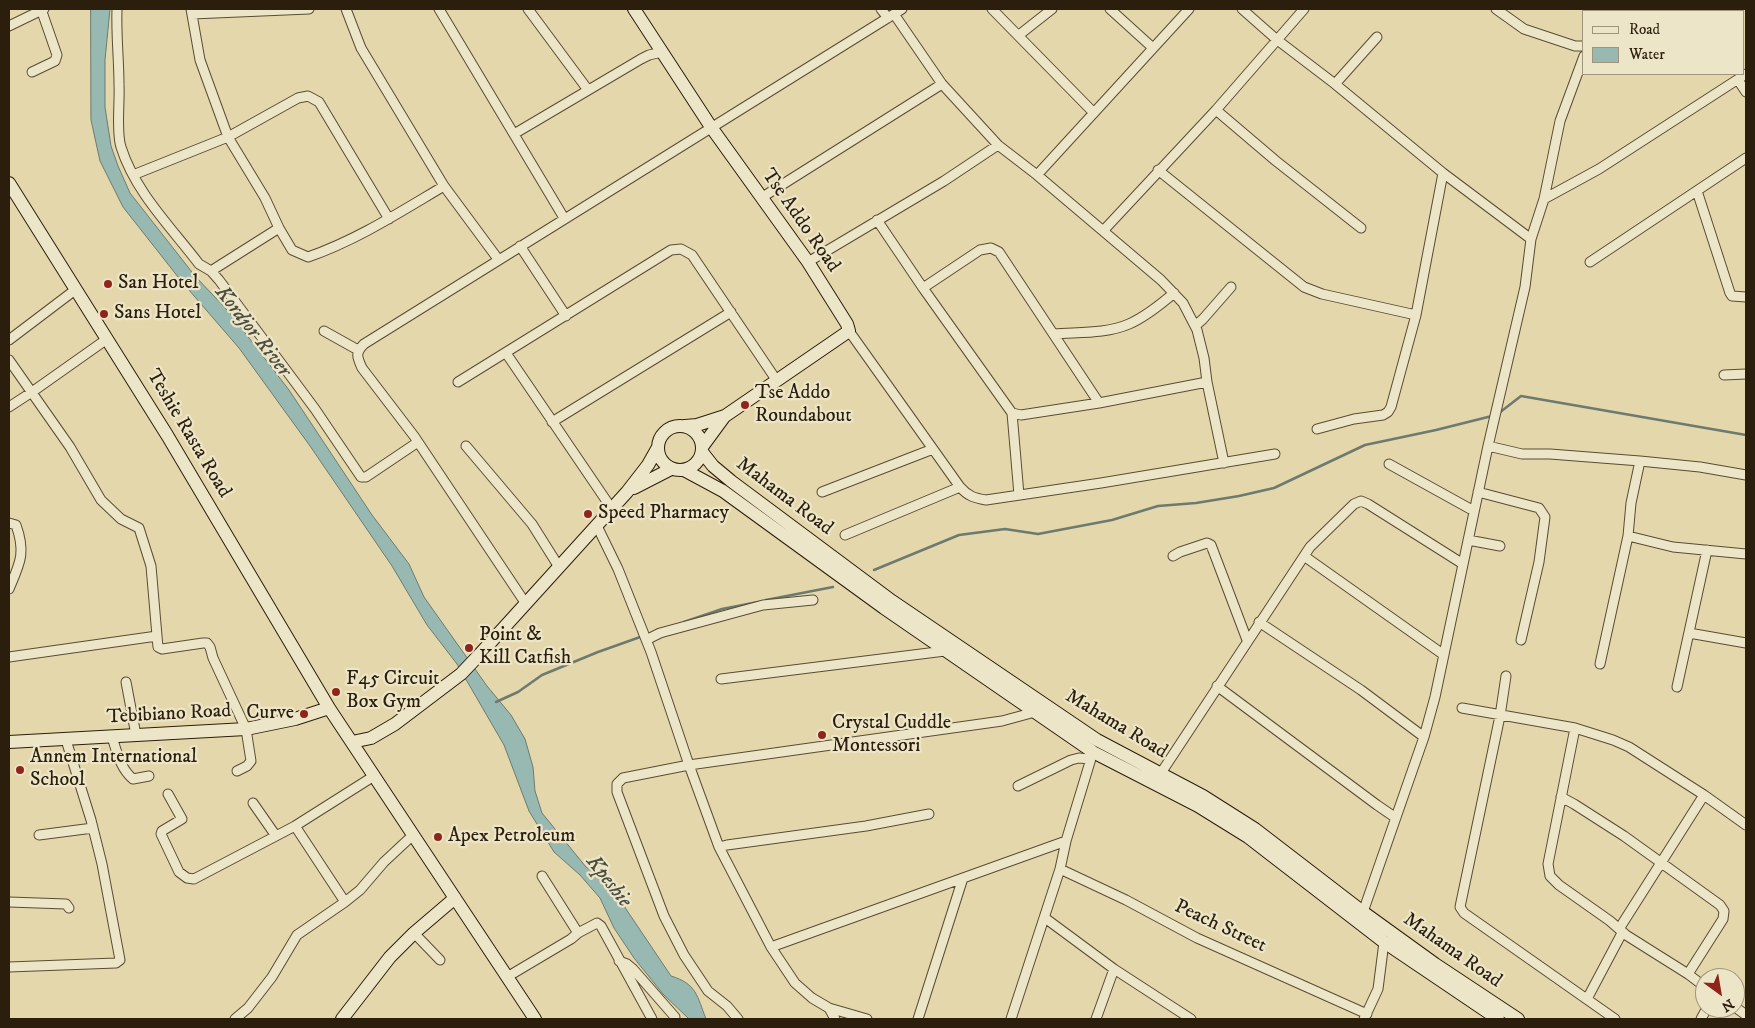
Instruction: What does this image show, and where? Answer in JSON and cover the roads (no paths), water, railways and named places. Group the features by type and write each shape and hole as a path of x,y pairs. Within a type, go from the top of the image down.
{"street":[{"path":"9,26 42,9 57,58 55,61 32,72"},
{"path":"117,9 116,34 120,145 142,191 200,264 211,271 315,410 361,476 366,477 418,442"},
{"path":"310,9 191,12 200,60 228,137 265,198 292,250 308,257 334,248 389,219 444,186"},
{"path":"346,9 360,48 444,186 498,259"},
{"path":"439,9 564,218"},
{"path":"528,9 588,90"},
{"name":"Tse Addo Road","path":"634,9 711,127 808,262 847,324 849,331"},
{"path":"882,9 894,14 942,84 998,145 1103,230 1161,280 1183,303 1195,326 1204,358 1207,382 1224,463"},
{"path":"992,9 1094,113"},
{"path":"1019,35 1052,9"},
{"path":"1110,9 1153,48"},
{"path":"1037,175 1189,9"},
{"path":"1242,9 1276,39 1335,84 1443,173 1531,239"},
{"path":"1103,230 1216,110 1304,9"},
{"path":"1496,9 1524,29 1575,46 1582,46"},
{"path":"526,604 418,442 362,368 357,358 358,350 364,344 498,259 894,14"},
{"path":"1335,84 1377,37"},
{"path":"514,134 641,59 662,52"},
{"path":"1363,912 1424,737 1444,655 1488,446 1525,287 1531,239 1544,200 1560,121 1582,61"},
{"path":"1544,200 1599,169 1745,75"},
{"path":"1738,80 1746,92"},
{"path":"761,198 942,84"},
{"path":"133,175 228,137 298,98 308,96 319,102 389,219"},
{"path":"1216,110 1276,161 1361,228"},
{"path":"808,262 944,181 998,145"},
{"path":"1590,262 1746,158"},
{"path":"1158,170 1304,287 1322,294 1416,315"},
{"path":"1317,428 1388,412 1397,390 1416,315 1443,173"},
{"name":"Teshie Rasta Road","path":"9,183 172,443 329,708 535,1019"},
{"path":"1697,191 1730,293 1732,296 1746,297"},
{"path":"877,220 1012,413 1019,495"},
{"path":"211,271 279,228"},
{"path":"520,246 566,316"},
{"path":"923,288 980,250 991,248 999,252 1099,403"},
{"path":"458,382 671,250 682,249 692,255 777,380"},
{"path":"1195,326 1231,287"},
{"path":"9,340 75,290"},
{"path":"1054,334 1106,330 1128,325 1156,308 1174,293"},
{"path":"552,422 731,312"},
{"path":"324,331 358,350"},
{"path":"352,742 372,738 461,674 627,492 648,465 657,449 659,441 669,428 697,426 725,416 849,331 960,487 967,495 974,498 986,500 1101,484 1275,454"},
{"path":"9,406 107,339"},
{"path":"506,353 612,509"},
{"path":"9,360 70,446 101,500 121,519 139,528 151,566 158,647 162,649 207,643 246,729 251,761 247,766 238,771"},
{"path":"1724,375 1746,374"},
{"path":"1012,413 1020,415 1099,403 1207,382"},
{"path":"657,449 659,457 671,469 684,470 692,467 699,460 702,450 725,416"},
{"path":"685,426 697,434 702,450"},
{"path":"466,446 532,524 559,567"},
{"path":"1488,446 1522,454 1640,460 1746,475"},
{"path":"822,492 933,449"},
{"name":"Mahama Road","path":"702,450 713,466 731,481 892,601 1097,740 1161,773 1255,829 1363,912 1518,1019"},
{"path":"1600,664 1628,536 1631,503 1640,460"},
{"path":"1388,464 1474,511"},
{"path":"627,492 671,469"},
{"name":"Mahama Road","path":"684,470 723,491 945,651 1034,712 1092,756 1198,806 1248,837 1384,942 1498,1019"},
{"path":"845,535 960,487"},
{"path":"1478,492 1539,508 1545,517 1539,562 1521,640"},
{"path":"1161,773 1310,547 1354,504 1360,501 1368,504 1463,564"},
{"path":"9,523 16,525 22,550 18,568 9,589"},
{"path":"597,526 618,568 640,624 720,847 771,947 795,983 812,998 829,1008 867,1019"},
{"path":"1628,536 1673,547 1746,554"},
{"path":"1468,540 1500,546"},
{"path":"1173,556 1201,544 1208,543 1211,545 1248,640"},
{"path":"1678,687 1707,550"},
{"path":"1304,556 1444,655"},
{"path":"646,640 660,633 763,605 813,600"},
{"path":"1259,622 1360,690 1424,737"},
{"path":"1689,633 1746,643"},
{"path":"9,657 157,636"},
{"path":"721,680 945,651"},
{"path":"1506,676 1500,716 1460,907 1464,913 1615,1019"},
{"path":"126,682 136,735"},
{"path":"1217,686 1396,818"},
{"name":"Tebibiano Road","path":"9,742 246,729 295,719 329,708"},
{"path":"1462,708 1575,728 1613,740 1629,747 1704,795 1746,825"},
{"path":"738,1019 727,1006 708,991 678,944 671,926 664,916 617,792 617,784 623,778 689,765 1002,721 1034,712"},
{"path":"1575,728 1548,864 1550,876 1558,885 1621,931 1695,979"},
{"path":"112,737 120,762 126,773 133,779 149,776"},
{"path":"9,966 116,964 120,960 102,864 66,740"},
{"path":"1011,1019 1060,869 1066,841 1092,756 1071,760 1018,786"},
{"path":"168,794 182,819 162,831 161,834 179,872 187,878 194,879 295,826 374,776"},
{"path":"1587,999 1621,931 1704,795"},
{"path":"1561,797 1624,836 1661,864 1715,900 1724,911 1723,919 1688,974"},
{"path":"253,803 276,836"},
{"path":"720,847 866,826 929,814"},
{"path":"295,826 346,902"},
{"path":"39,835 93,828"},
{"path":"236,1019 248,1008 272,977 297,935 346,902 360,890 384,862 413,835"},
{"path":"771,947 1066,841"},
{"name":"Peach Street","path":"1060,869 1126,900 1197,938 1365,1017"},
{"path":"542,876 578,933"},
{"path":"918,1019 964,878"},
{"path":"344,1019 390,957 414,933 455,898"},
{"path":"9,902 66,904 69,908"},
{"path":"1044,918 1114,969 1191,1019"},
{"path":"507,977 597,923 652,1019"},
{"path":"414,933 440,960"},
{"path":"1365,1017 1378,989 1384,942"},
{"path":"619,961 634,969 675,1017"},
{"path":"1096,1019 1114,969"},
{"path":"829,1008 835,1019"}],"water":[{"path":"91,9 110,9 105,60 105,107 111,146 130,193 195,276 229,312 289,390 372,515 409,564 424,597 487,686 511,715 525,739 533,767 535,791 542,813 586,867 615,889 626,909 671,976 686,983 695,992 706,1019 689,1019 663,994 634,958 614,928 600,898 580,875 554,852 529,811 504,745 457,664 427,625 392,566 310,446 239,348 182,282 123,207 100,161 91,120"}],"waterway":[{"path":"1499,413 1521,396 1746,435"},
{"path":"874,570 959,535 1005,529 1038,534 1112,520 1158,506 1196,503 1274,488 1365,445 1492,416"},
{"path":"766,600 833,587"},
{"path":"684,622 722,609 758,602"},
{"path":"496,702 518,692 542,675 643,636"}],"place":[{"name":"San Hotel","path":"108,284"},
{"name":"Sans Hotel","path":"104,314"},
{"name":"Tse Addo Roundabout","path":"745,405"},
{"name":"Speed Pharmacy","path":"588,514"},
{"name":"Point & Kill Catfish","path":"469,648"},
{"name":"F45 Circuit Box Gym","path":"336,692"},
{"name":"Curve","path":"304,714"},
{"name":"Crystal Cuddle Montessori","path":"822,735"},
{"name":"Annem International School","path":"20,770"},
{"name":"Apex Petroleum","path":"438,837"}],"water label":[{"name":"Kordjor River","path":"252,332"},
{"name":"Kpeshie","path":"608,882"}]}
